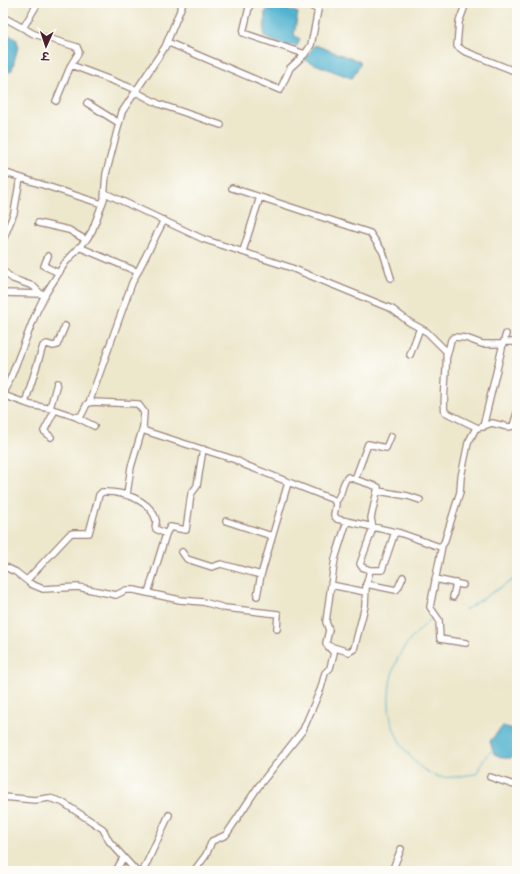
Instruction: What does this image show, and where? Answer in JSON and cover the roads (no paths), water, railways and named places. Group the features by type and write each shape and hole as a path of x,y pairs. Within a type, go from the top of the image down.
{"street":[{"path":"23,28 38,3"},
{"path":"94,426 76,417 53,409 25,404 3,394 5,385 43,294 86,240 106,193 106,174 119,123 126,104 167,42 183,3"},
{"path":"250,3 242,33 305,54"},
{"path":"167,42 279,90 282,89 291,66 305,54 314,38 318,12 317,9 306,3"},
{"path":"466,3 459,22 457,46 464,51 517,72"},
{"path":"3,17 23,28 77,47 79,52 71,65 56,101"},
{"path":"71,65 136,91 159,104 221,125"},
{"path":"87,103 119,123"},
{"path":"3,172 102,204"},
{"path":"3,240 14,213 20,178"},
{"path":"232,188 370,233 381,248 391,278"},
{"path":"106,193 203,239 289,267 392,309 444,347 447,356"},
{"path":"243,251 260,197"},
{"path":"76,417 81,416 89,403 138,272 164,220"},
{"path":"38,223 69,230 86,240"},
{"path":"79,247 138,272"},
{"path":"48,256 44,266 59,272"},
{"path":"3,271 13,279 33,286 43,294"},
{"path":"3,293 43,294"},
{"path":"25,404 43,346 47,344 53,346 57,345 65,326"},
{"path":"410,355 420,328"},
{"path":"483,427 506,334"},
{"path":"517,342 482,344 466,338 454,337 447,356 444,410 476,428 492,423 513,426 517,413"},
{"path":"52,437 44,431 53,409 57,384"},
{"path":"89,403 138,404 144,412 143,427 131,467 127,494"},
{"path":"143,427 148,432 236,460 336,502"},
{"path":"466,643 443,640 439,637 439,620 430,607 442,546 460,492 461,477 468,443 476,428"},
{"path":"355,479 368,444 386,448 392,436"},
{"path":"148,593 169,527 186,530 191,494 197,486 203,450"},
{"path":"395,532 382,570 370,570 362,567 360,564 373,528 372,518 378,491 377,486 348,478 336,502 334,517 373,528 395,532 442,546"},
{"path":"257,596 261,575 288,483"},
{"path":"378,491 408,496 420,500"},
{"path":"27,580 70,534 89,533 100,493 127,494 148,507 156,520 156,529 166,534"},
{"path":"226,521 272,536"},
{"path":"194,871 206,856 212,841 226,835 258,787 295,741 306,724 325,673 330,668 334,657 334,653 327,645 329,630 326,622 335,559 347,521"},
{"path":"182,552 187,560 212,567 221,564 261,575"},
{"path":"3,566 16,572 39,587 48,590 78,587 109,595 120,594 128,590 202,602 225,608 278,614 277,629"},
{"path":"327,645 349,652 353,651 365,606 366,584 370,570"},
{"path":"366,584 396,590 403,577"},
{"path":"436,579 463,585"},
{"path":"453,597 456,583"},
{"path":"331,585 365,592"},
{"path":"490,777 517,786"},
{"path":"3,797 35,800 49,798 62,802 103,829 109,841 136,871"},
{"path":"143,871 169,815"},
{"path":"392,871 401,849"},
{"path":"116,871 123,858"}],"water":[{"path":"272,6 280,6 298,13 294,35 300,39 297,46 283,45 264,37 265,12"},
{"path":"3,31 17,40 18,47 12,70 5,74 3,78"},
{"path":"315,45 361,62 353,77 351,78 304,60"},
{"path":"503,726 517,730 517,743 511,758 504,758 494,754 490,741"}],"waterway":[{"path":"465,610 517,577"},
{"path":"430,619 403,650 396,662 392,674 389,699 392,723 396,734 402,746 416,763 426,771 439,777 476,774 486,756 493,750"}]}
